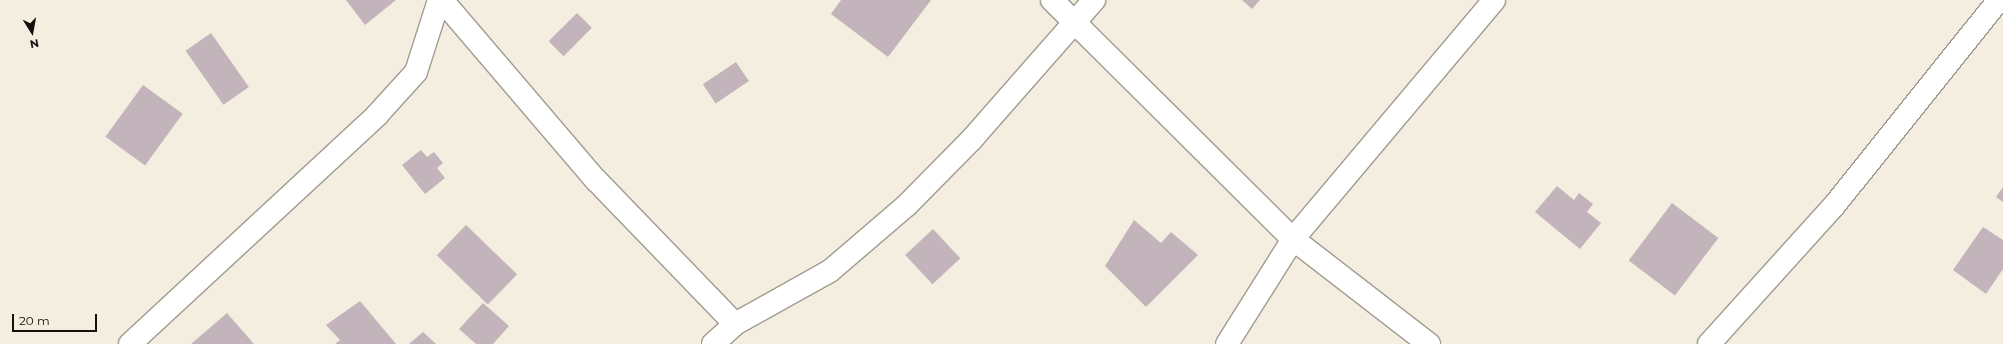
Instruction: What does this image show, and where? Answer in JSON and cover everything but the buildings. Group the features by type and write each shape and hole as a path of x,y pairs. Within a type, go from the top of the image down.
{"street":[{"path":"440,0 596,180 735,324"},
{"path":"130,344 377,115 416,72 440,0"},
{"path":"1052,0 1074,24 1293,239 1429,344"},
{"path":"713,344 735,324 830,271 907,205 972,139 1094,0"},
{"path":"1226,344 1293,239 1494,0"},
{"path":"1709,344 1833,207 1998,0"}]}
